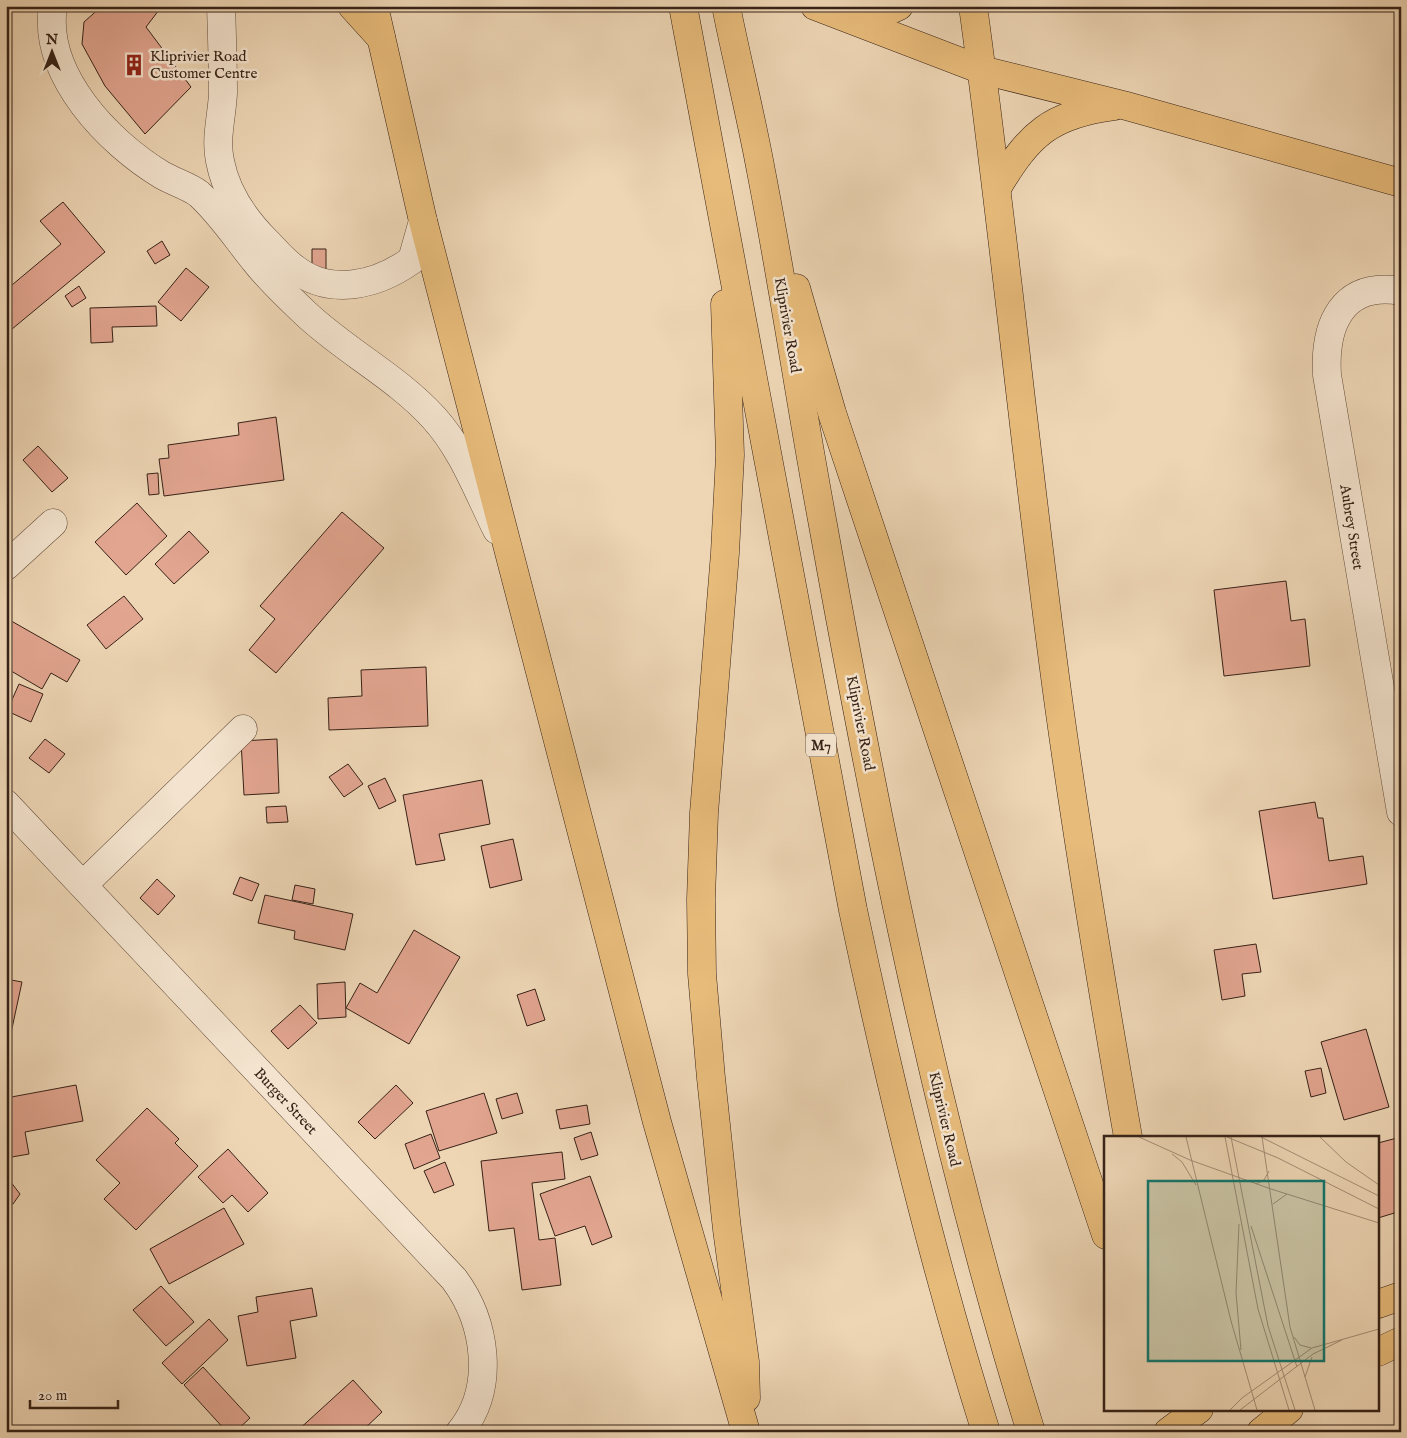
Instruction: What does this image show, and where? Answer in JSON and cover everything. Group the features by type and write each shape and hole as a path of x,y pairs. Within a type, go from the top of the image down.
{"main road":[{"path":"352,6 381,38"},
{"path":"374,6 423,221 657,1122 746,1432"},
{"name":"M7","path":"683,6 852,910 878,1028 956,1338 986,1432"},
{"name":"Kliprivier Road","path":"726,6 761,170 823,528 902,936 955,1160 1000,1331 1031,1432"},
{"path":"815,6 982,70 1122,105 1401,183"},
{"path":"862,24 899,6"},
{"path":"973,6 997,188 1059,707 1086,886 1128,1136"},
{"path":"997,188 1014,158 1038,133 1064,117 1089,110 1122,105"},
{"path":"761,170 832,413 1104,1229"},
{"path":"723,224 730,455 725,553 704,813 701,899 702,974 727,1229 746,1362 746,1432"},
{"path":"1380,1303 1401,1296"},
{"path":"1380,1351 1401,1340"},
{"path":"1160,1410 1168,1432 1196,1416"},
{"path":"1261,1432 1288,1410"},
{"path":"1292,1432 1303,1410"}],"street":[{"path":"53,6 55,47 66,78 81,104 116,140 154,170 198,193 218,214 257,264 306,314 404,391 432,416 452,439 513,562"},
{"path":"221,6 223,95 219,125 219,160 227,188 242,214 260,235 294,268 315,281 335,286 364,284 389,274 412,260 423,221"},
{"name":"Aubrey Street","path":"1401,291 1376,290 1359,295 1345,306 1335,318 1325,351 1352,531 1401,812"},
{"path":"6,566 53,522"},
{"path":"83,885 243,730"},
{"name":"Burger Street","path":"6,804 454,1279 464,1292 479,1330 483,1366 477,1403 472,1418 460,1432"}],"building":[{"name":"Kliprivier Road Customer Centre","path":"102,6 162,6 146,27 191,87 145,134 105,86 82,44 84,22"},
{"path":"63,202 105,252 6,334 6,290 61,244 40,221"},
{"path":"6,231 11,236 6,241"},
{"path":"162,241 170,255 155,264 147,251"},
{"path":"312,249 326,249 326,269 312,268"},
{"path":"186,268 209,287 181,321 158,302"},
{"path":"79,286 86,298 72,307 65,296"},
{"path":"156,306 157,326 112,327 113,342 91,343 90,308"},
{"path":"1401,414 1401,442 1399,437"},
{"path":"276,417 284,480 164,496 159,459 169,458 168,445 239,435 238,423"},
{"path":"38,446 68,478 52,492 23,460"},
{"path":"158,473 159,494 149,495 147,474"},
{"path":"137,503 167,536 126,575 95,542"},
{"path":"342,512 384,548 276,673 249,650 275,619 260,606"},
{"path":"189,531 209,552 174,584 155,564"},
{"path":"1286,581 1291,621 1305,619 1310,666 1224,676 1214,590"},
{"path":"124,596 143,619 106,649 87,625"},
{"path":"6,618 80,660 67,682 51,673 42,689 6,668"},
{"path":"426,667 428,726 329,730 328,698 362,696 361,670"},
{"path":"19,684 43,694 31,722 7,711"},
{"path":"45,739 65,754 49,773 29,758"},
{"path":"277,739 279,793 244,795 241,741"},
{"path":"348,764 363,784 344,797 329,777"},
{"path":"385,778 396,801 379,809 368,786"},
{"path":"482,780 490,824 439,834 445,860 416,865 403,795"},
{"path":"1315,802 1318,818 1323,818 1329,861 1363,856 1367,884 1273,899 1259,811"},
{"path":"286,806 288,822 267,823 266,807"},
{"path":"513,839 522,880 490,888 481,846"},
{"path":"240,877 259,884 252,901 233,894"},
{"path":"157,879 175,896 158,915 140,898"},
{"path":"295,885 315,889 313,904 292,900"},
{"path":"265,895 353,914 345,950 294,939 295,931 258,923"},
{"path":"414,930 460,957 409,1044 346,1008 360,983 377,993"},
{"path":"1256,944 1261,972 1242,974 1245,996 1222,1000 1214,950"},
{"path":"6,979 22,982 8,1047 6,1047"},
{"path":"345,982 346,1017 318,1019 317,984"},
{"path":"535,989 545,1020 527,1026 517,995"},
{"path":"300,1005 317,1023 288,1049 271,1031"},
{"path":"1366,1029 1389,1107 1344,1120 1321,1042"},
{"path":"1321,1068 1326,1093 1311,1097 1305,1071"},
{"path":"76,1085 83,1121 25,1132 29,1154 6,1158 6,1098"},
{"path":"396,1085 413,1103 375,1139 358,1122"},
{"path":"484,1093 497,1133 439,1151 426,1111"},
{"path":"517,1093 523,1113 502,1119 496,1099"},
{"path":"587,1105 590,1124 560,1129 556,1110"},
{"path":"147,1108 179,1139 175,1143 198,1166 136,1230 104,1199 120,1183 96,1160"},
{"path":"591,1132 598,1155 581,1160 574,1138"},
{"path":"431,1134 440,1158 414,1169 405,1144"},
{"path":"1397,1138 1401,1152 1401,1211 1380,1217 1380,1142"},
{"path":"228,1149 268,1193 248,1212 232,1195 223,1203 198,1177"},
{"path":"562,1152 565,1179 532,1183 539,1240 555,1238 561,1285 522,1290 514,1228 489,1231 481,1161"},
{"path":"445,1162 454,1185 434,1193 424,1171"},
{"path":"590,1176 612,1237 592,1245 585,1226 555,1236 540,1194"},
{"path":"10,1181 20,1194 13,1204 6,1204 6,1182"},
{"path":"224,1208 244,1244 169,1284 150,1249"},
{"path":"161,1286 194,1322 166,1346 133,1310"},
{"path":"312,1288 317,1316 290,1321 296,1358 247,1366 238,1316 258,1312 256,1297"},
{"path":"209,1319 228,1340 182,1384 162,1363"},
{"path":"203,1367 250,1418 235,1432 227,1432 184,1385"},
{"path":"353,1380 382,1412 361,1432 296,1432"}],"place":[{"name":"Kliprivier Road Customer Centre","path":"134,65"}]}
